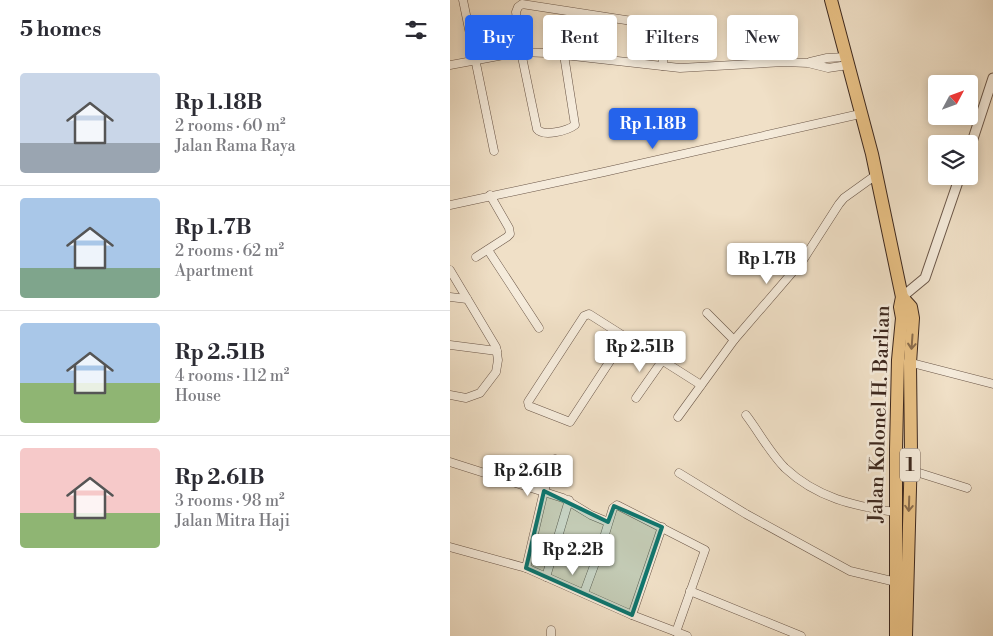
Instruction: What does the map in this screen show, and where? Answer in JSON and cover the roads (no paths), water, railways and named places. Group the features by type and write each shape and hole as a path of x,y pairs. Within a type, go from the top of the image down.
{"highway":[{"name":"1","path":"831,0 876,175 902,297"},
{"name":"Jalan Kolonel H. Barlian","path":"896,636 895,512 904,399 904,361 913,318 911,307 902,297"},
{"name":"Jalan Kolonel H. Barlian","path":"904,399 910,470 906,636"}],"street":[{"path":"463,0 466,15"},
{"path":"516,15 518,7 522,4 658,25 663,31 663,66"},
{"path":"450,65 476,60 494,151"},
{"path":"523,60 536,129 544,134 573,127 575,123 565,60"},
{"path":"609,60 680,68 784,62 808,63 828,68 847,61"},
{"path":"974,135 993,78"},
{"path":"450,205 860,114"},
{"path":"678,418 734,340 797,268 844,198 876,175"},
{"path":"902,297 924,278 957,185"},
{"path":"476,257 510,234 509,228 490,195"},
{"path":"488,250 539,328"},
{"path":"450,270 497,351 498,360 496,372 480,393 466,398 450,395"},
{"path":"450,296 467,300"},
{"path":"707,313 734,340"},
{"path":"625,338 570,422 529,406 528,402 584,316 589,314 701,385"},
{"path":"450,345 497,351"},
{"path":"636,398 662,361"},
{"path":"904,361 993,384"},
{"path":"746,415 785,467 808,487 824,495 851,504 895,512"},
{"path":"526,568 544,490 555,459"},
{"path":"450,462 544,490 569,500 591,515 608,522"},
{"path":"910,470 966,488"},
{"path":"679,473 746,514 850,572 896,582"},
{"path":"546,577 569,500"},
{"path":"584,593 613,508 617,505 705,550 676,632"},
{"path":"632,615 662,527"},
{"path":"450,546 526,568 632,615 686,636"},
{"path":"690,591 801,636"}]}
